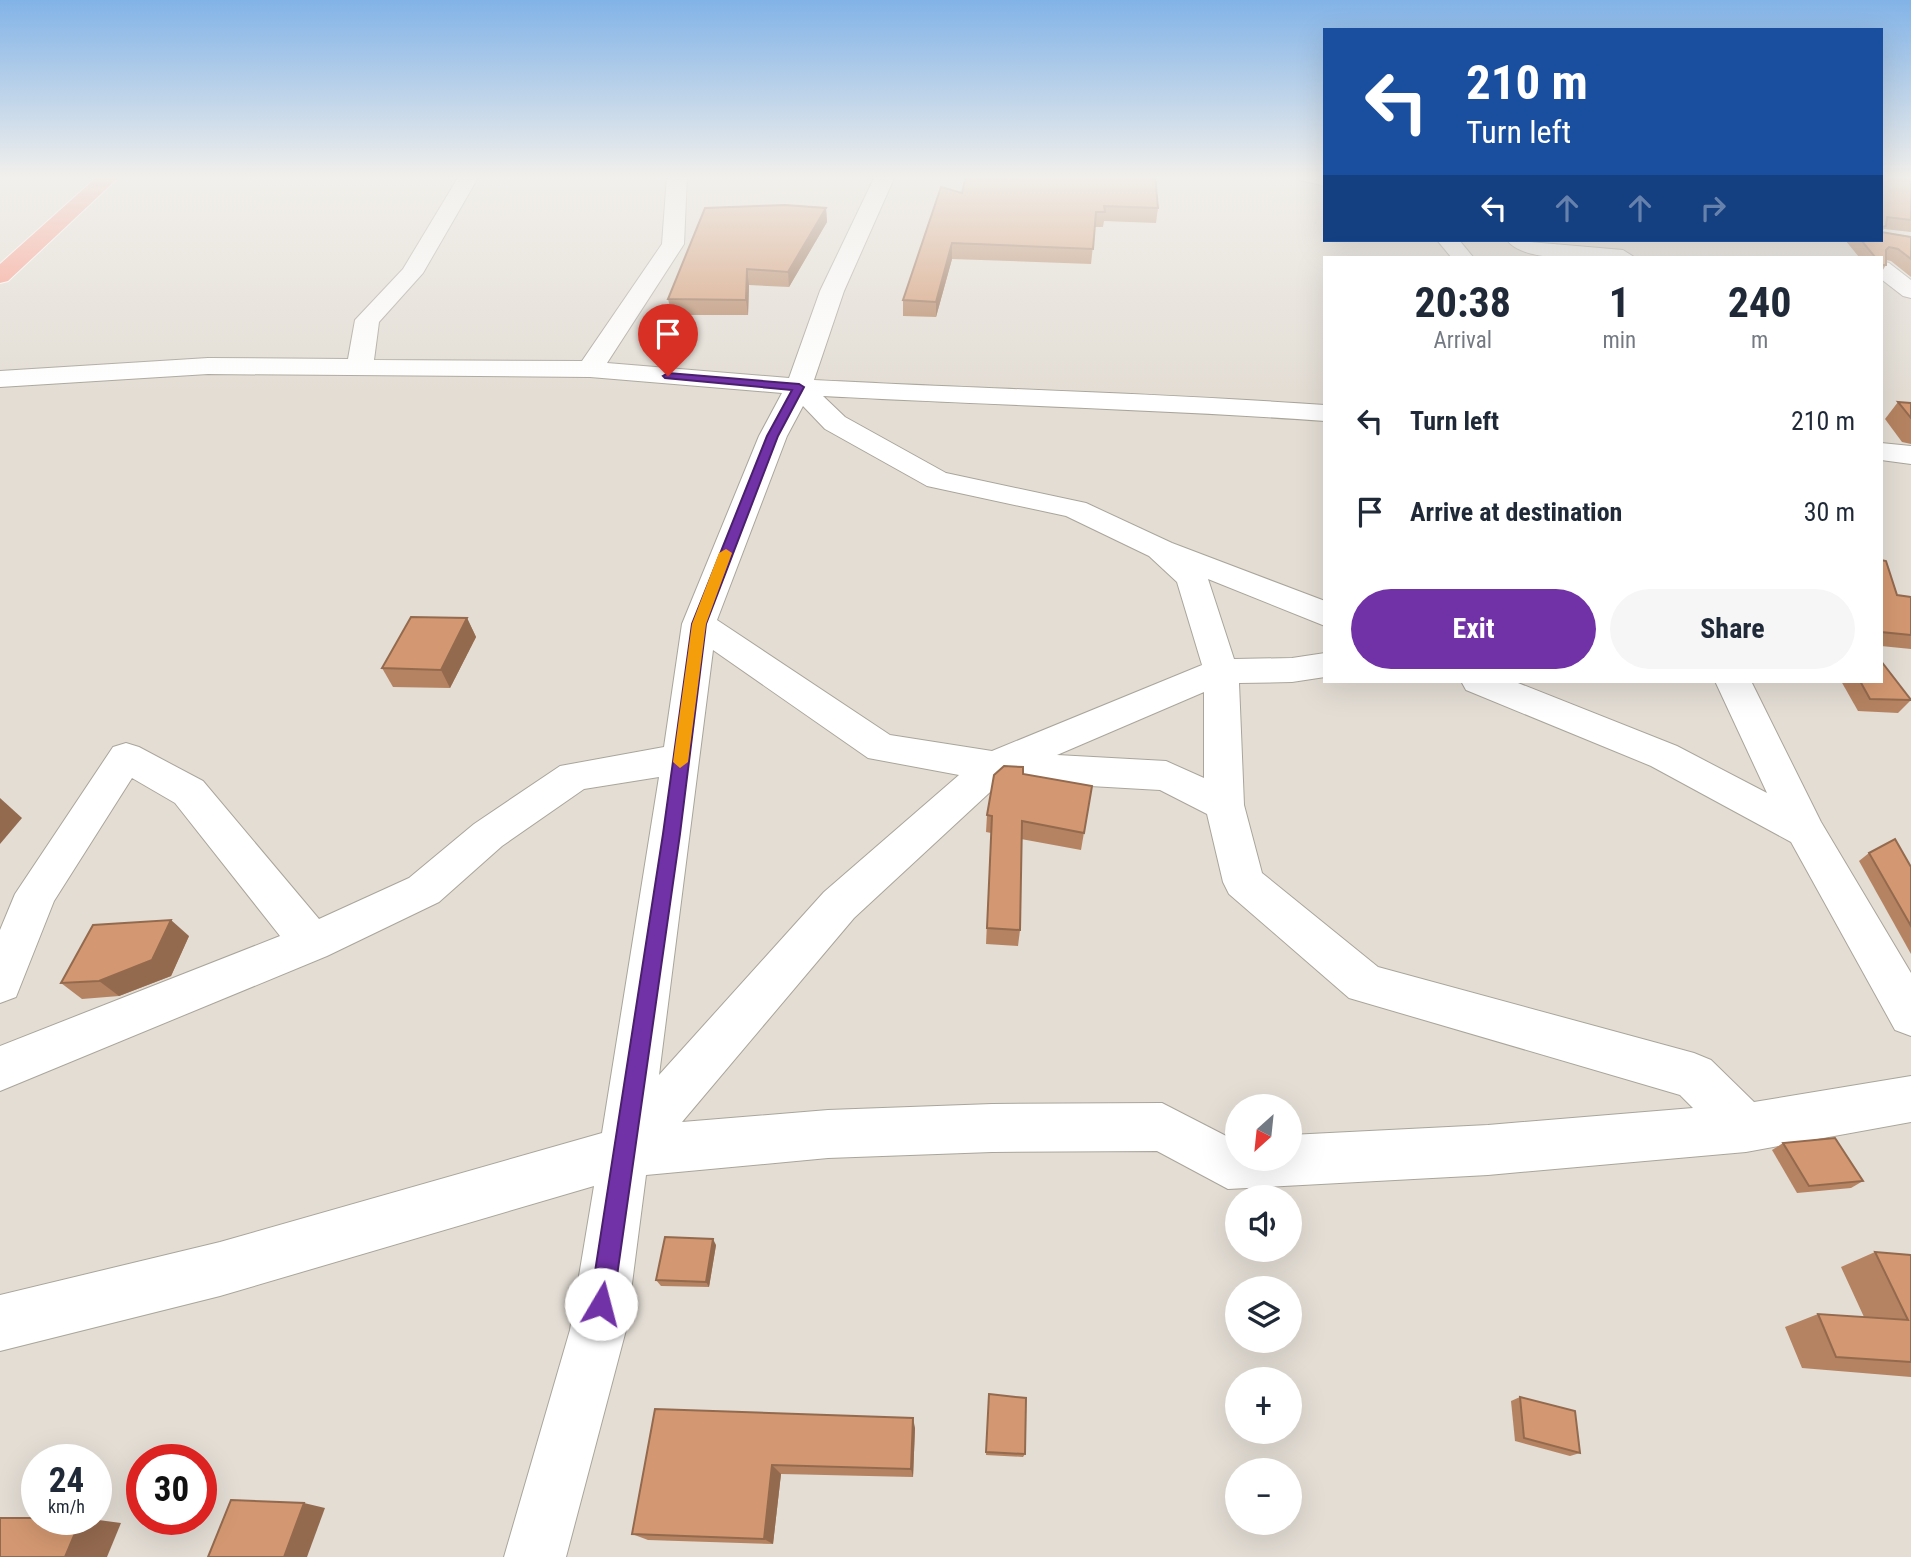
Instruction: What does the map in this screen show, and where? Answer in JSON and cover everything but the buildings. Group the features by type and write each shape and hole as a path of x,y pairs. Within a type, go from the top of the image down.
{"highway":[{"path":"0,276 30,249"}],"street":[{"path":"360,366 367,320 412,273 426,249"},
{"path":"590,369 670,249"},
{"path":"535,1557 597,1330 699,624 773,436 799,387 832,291 852,249"},
{"path":"1543,249 1613,256"},
{"path":"1883,270 1911,291"},
{"path":"1883,299 1911,308"},
{"path":"0,379 208,366 590,369 799,387 1072,401 1185,403 1323,413"},
{"path":"799,387 835,423 937,480 1075,509 1160,549 1309,606 1323,614"},
{"path":"1883,450 1911,455"},
{"path":"1160,549 1192,578 1221,671 1224,805 1244,882 1365,984 1693,1076 1746,1128"},
{"path":"699,624 881,748 994,766 1166,776 1224,805"},
{"path":"624,1152 839,905 994,766 1221,671 1292,670 1323,665"},
{"path":"1484,683 1664,756 1805,831"},
{"path":"1734,683 1805,831 1911,1015"},
{"path":"0,984 36,894 127,757 189,792 312,943"},
{"path":"0,1069 312,943 424,890 488,835 574,776 681,760"},
{"path":"0,1323 220,1269 624,1152 828,1134 992,1128 1162,1127 1228,1164 1488,1150 1746,1128 1796,1117 1911,1099"}],"slow traffic":[{"path":"680,762 699,624 726,553"}],"route":[{"path":"601,1304 671,834 699,624 773,436 799,387 668,376"}]}
